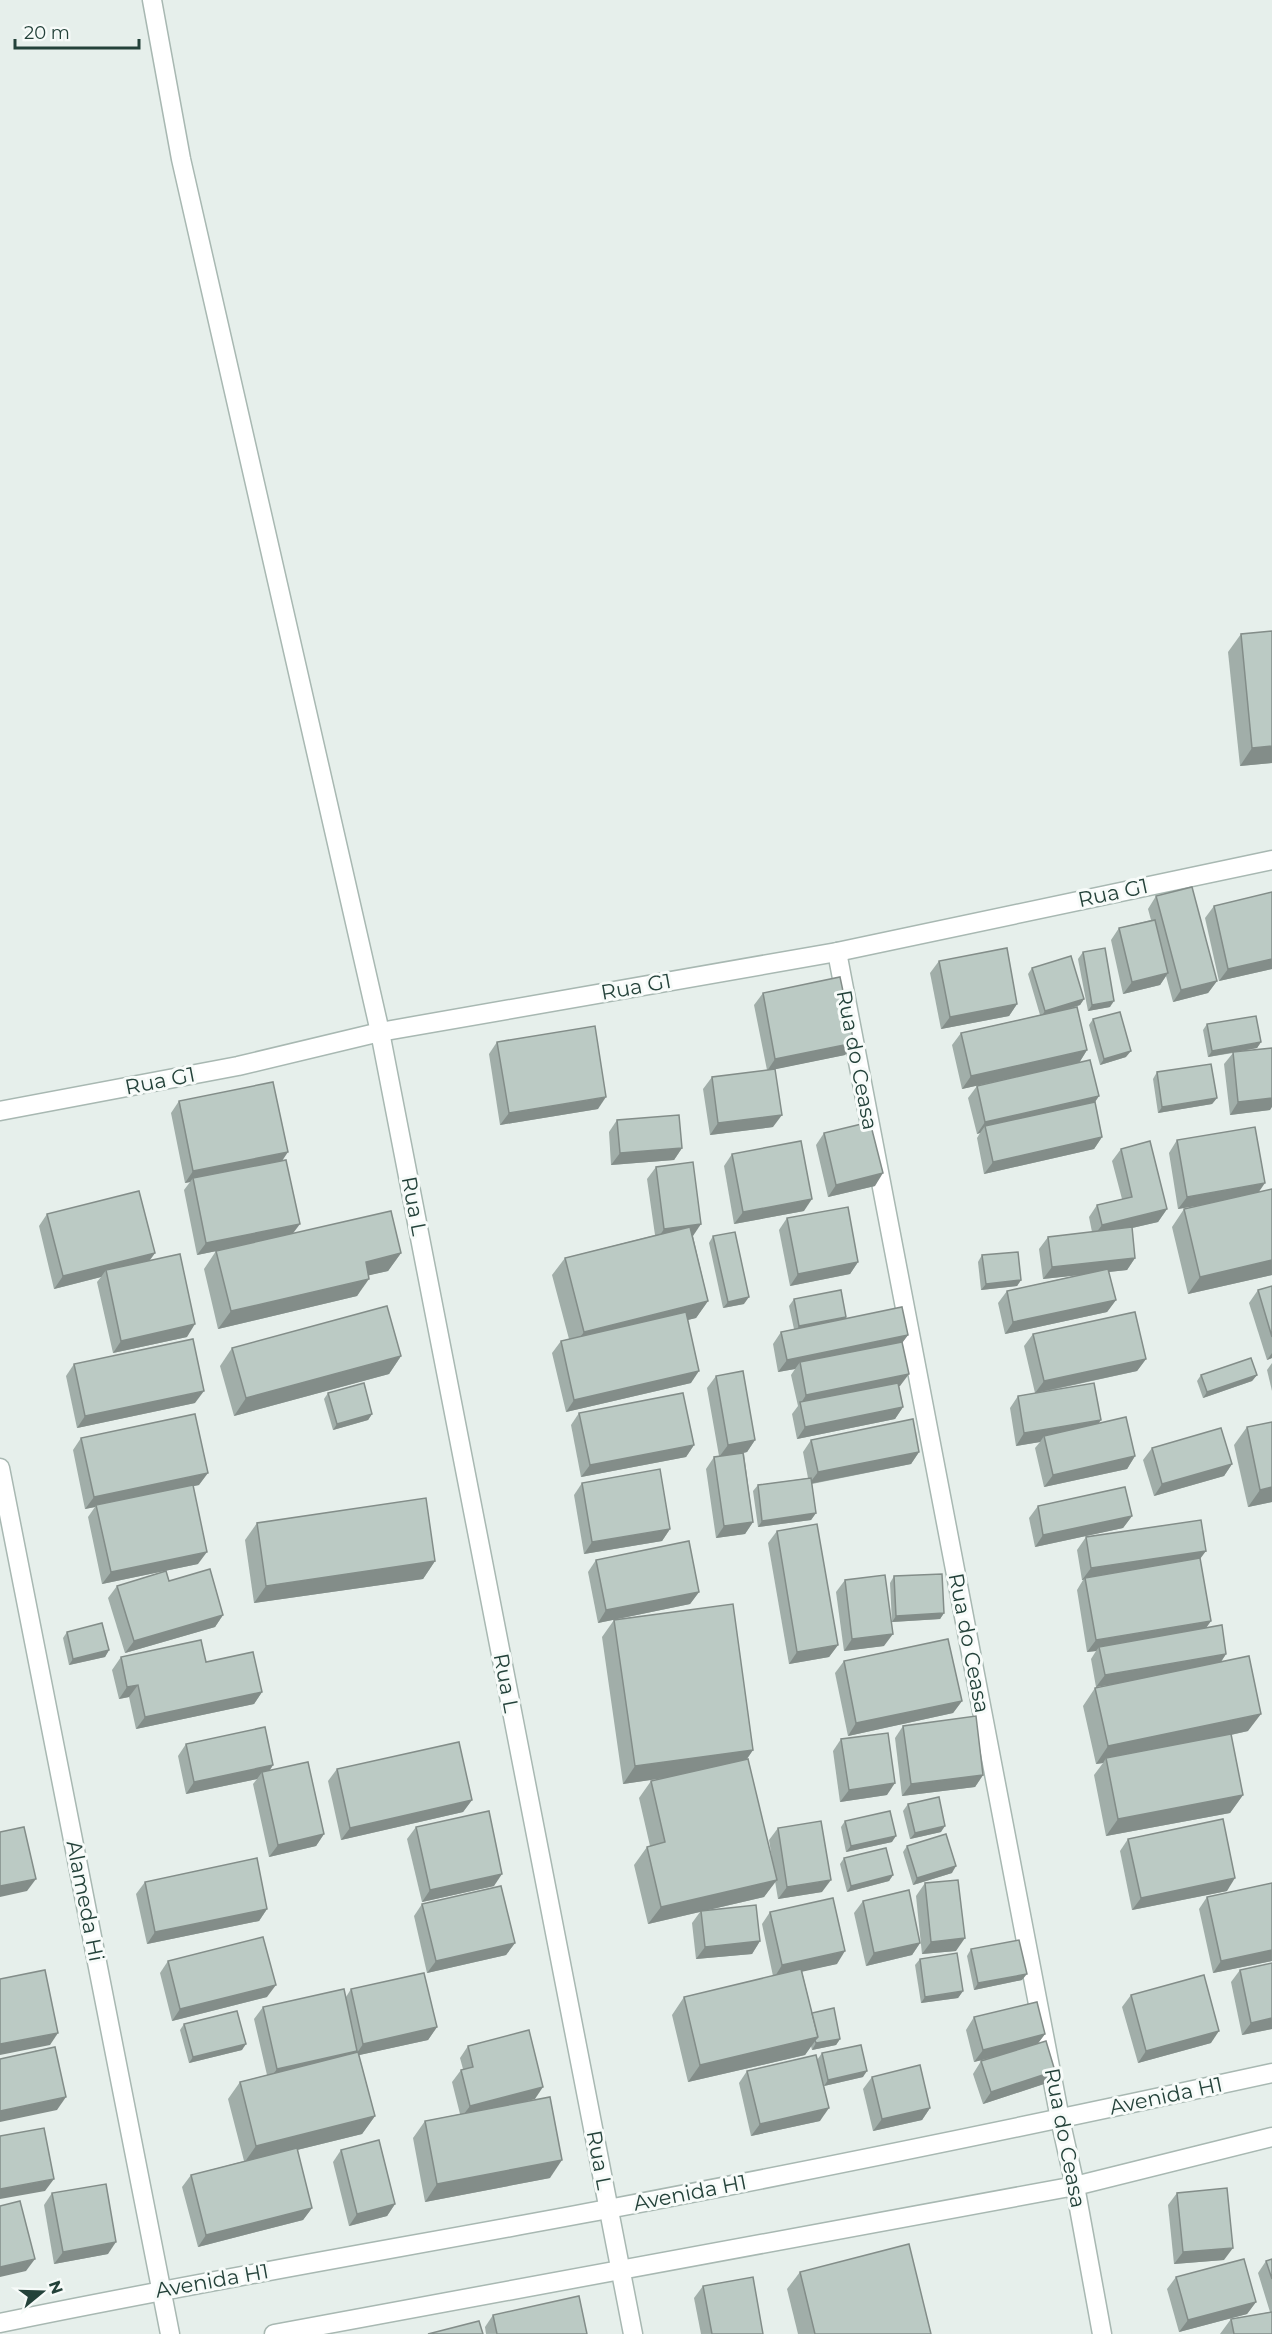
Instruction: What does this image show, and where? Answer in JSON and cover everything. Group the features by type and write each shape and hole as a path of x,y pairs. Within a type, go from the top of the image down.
{"street":[{"name":"Rua L","path":"152,0 181,159 380,1032 633,2334"},
{"name":"Rua G1","path":"0,1111 238,1066 380,1032 837,952 1272,860"},
{"name":"Rua do Ceasa","path":"837,952 1102,2334"},
{"name":"Alameda Hi","path":"0,1468 170,2334"},
{"name":"Avenida H1","path":"0,2323 162,2290 608,2209 1060,2120 1272,2073"},
{"path":"274,2334 1075,2186 1272,2137"}],"building":[{"path":"1272,631 1272,746 1252,748 1241,634"},
{"path":"1192,887 1217,981 1181,990 1156,896"},
{"path":"1272,892 1272,959 1228,969 1214,906"},
{"path":"1155,920 1168,973 1132,982 1119,928"},
{"path":"1007,948 1017,1004 950,1017 939,961"},
{"path":"1105,948 1114,1001 1092,1005 1083,952"},
{"path":"1071,956 1084,999 1045,1011 1032,968"},
{"path":"840,977 854,1043 775,1059 763,993"},
{"path":"1077,1007 1087,1050 971,1076 961,1033"},
{"path":"1120,1012 1131,1051 1104,1059 1093,1019"},
{"path":"1256,1016 1261,1042 1212,1051 1207,1024"},
{"path":"595,1026 606,1097 509,1113 497,1042"},
{"path":"1272,1048 1272,1098 1238,1102 1233,1052"},
{"path":"1090,1060 1099,1096 985,1122 977,1086"},
{"path":"1211,1064 1217,1098 1162,1107 1157,1072"},
{"path":"775,1069 782,1115 718,1123 712,1077"},
{"path":"273,1082 288,1152 193,1171 179,1101"},
{"path":"1095,1102 1102,1137 993,1162 985,1126"},
{"path":"679,1115 682,1148 620,1153 617,1120"},
{"path":"870,1122 883,1173 836,1185 824,1133"},
{"path":"1255,1127 1265,1183 1187,1197 1177,1140"},
{"path":"801,1141 812,1199 743,1212 732,1154"},
{"path":"1150,1141 1167,1209 1102,1225 1097,1205 1132,1197 1121,1149"},
{"path":"286,1160 300,1224 206,1243 193,1178"},
{"path":"693,1162 701,1224 664,1229 656,1167"},
{"path":"1272,1189 1272,1260 1200,1277 1184,1209"},
{"path":"139,1191 155,1253 63,1276 47,1214"},
{"path":"848,1207 858,1262 798,1274 787,1218"},
{"path":"391,1211 401,1253 366,1262 369,1279 231,1311 216,1251"},
{"path":"690,1227 708,1301 584,1332 565,1258"},
{"path":"1132,1227 1135,1258 1052,1267 1048,1237"},
{"path":"735,1232 749,1297 728,1302 713,1236"},
{"path":"1018,1252 1021,1280 986,1284 982,1255"},
{"path":"180,1254 195,1324 121,1341 106,1270"},
{"path":"1108,1269 1116,1300 1013,1322 1007,1291"},
{"path":"1272,1286 1272,1337 1258,1290"},
{"path":"841,1290 846,1317 799,1326 794,1299"},
{"path":"387,1306 401,1356 246,1398 232,1348"},
{"path":"902,1307 908,1335 787,1360 781,1332"},
{"path":"686,1312 699,1371 574,1400 561,1341"},
{"path":"1135,1312 1146,1359 1044,1381 1033,1334"},
{"path":"193,1339 204,1391 85,1416 74,1364"},
{"path":"902,1342 909,1374 806,1395 800,1362"},
{"path":"1251,1358 1257,1375 1207,1392 1201,1375"},
{"path":"743,1371 755,1440 728,1445 716,1376"},
{"path":"364,1383 372,1414 337,1424 328,1393"},
{"path":"898,1383 903,1407 805,1427 800,1402"},
{"path":"1094,1383 1101,1420 1024,1433 1018,1396"},
{"path":"683,1393 694,1445 590,1465 579,1413"},
{"path":"195,1414 208,1473 94,1497 81,1438"},
{"path":"1126,1417 1135,1456 1053,1475 1044,1436"},
{"path":"913,1419 919,1452 818,1472 811,1440"},
{"path":"1272,1422 1272,1487 1260,1490 1247,1427"},
{"path":"1221,1428 1232,1464 1162,1484 1152,1448"},
{"path":"743,1453 753,1522 724,1526 714,1457"},
{"path":"660,1469 670,1529 592,1542 582,1483"},
{"path":"811,1478 816,1513 762,1521 758,1485"},
{"path":"193,1485 207,1552 111,1572 96,1505"},
{"path":"1125,1487 1132,1516 1043,1535 1038,1506"},
{"path":"426,1498 435,1561 266,1586 257,1523"},
{"path":"1201,1520 1206,1551 1091,1568 1086,1537"},
{"path":"817,1524 838,1645 797,1652 777,1531"},
{"path":"689,1541 699,1592 606,1610 596,1560"},
{"path":"1200,1558 1211,1621 1096,1640 1085,1578"},
{"path":"210,1569 223,1615 134,1641 117,1586 166,1571 169,1581"},
{"path":"942,1574 944,1613 896,1616 894,1576"},
{"path":"885,1575 893,1634 852,1639 845,1580"},
{"path":"733,1604 753,1750 635,1766 614,1620"},
{"path":"102,1623 109,1650 73,1659 67,1632"},
{"path":"1222,1625 1226,1654 1105,1675 1099,1647"},
{"path":"948,1639 962,1701 856,1723 844,1661"},
{"path":"201,1640 206,1662 253,1652 262,1692 145,1717 138,1685 127,1687 121,1657"},
{"path":"1249,1656 1261,1714 1108,1746 1095,1688"},
{"path":"976,1716 983,1775 911,1784 903,1726"},
{"path":"265,1727 273,1765 194,1782 186,1744"},
{"path":"888,1733 895,1783 849,1790 841,1739"},
{"path":"1231,1734 1243,1795 1118,1819 1106,1758"},
{"path":"459,1742 472,1800 350,1828 337,1769"},
{"path":"748,1759 777,1880 661,1907 647,1847 665,1842 651,1781"},
{"path":"308,1762 324,1834 278,1845 262,1772"},
{"path":"939,1797 945,1826 915,1833 908,1804"},
{"path":"489,1811 502,1874 430,1890 416,1827"},
{"path":"890,1811 896,1836 851,1846 845,1821"},
{"path":"1223,1819 1235,1878 1141,1898 1128,1839"},
{"path":"821,1821 831,1880 787,1887 778,1828"},
{"path":"24,1827 36,1879 0,1886 0,1832"},
{"path":"946,1834 956,1866 917,1878 907,1846"},
{"path":"886,1848 893,1875 851,1886 844,1858"},
{"path":"257,1858 267,1909 155,1932 145,1882"},
{"path":"958,1880 965,1938 931,1942 925,1883"},
{"path":"1272,1883 1272,1950 1221,1961 1207,1897"},
{"path":"501,1886 515,1943 436,1961 422,1904"},
{"path":"909,1890 920,1943 874,1953 863,1901"},
{"path":"833,1898 845,1951 782,1965 770,1912"},
{"path":"756,1905 760,1941 705,1947 701,1911"},
{"path":"263,1937 276,1985 180,2009 168,1961"},
{"path":"1019,1940 1027,1974 978,1983 971,1949"},
{"path":"957,1953 963,1991 925,1997 920,1959"},
{"path":"1272,1963 1272,2018 1251,2023 1240,1970"},
{"path":"801,1969 818,2037 700,2065 684,1997"},
{"path":"45,1970 58,2033 0,2044 0,1979"},
{"path":"424,1973 437,2027 363,2044 351,1989"},
{"path":"1204,1975 1219,2031 1146,2051 1131,1995"},
{"path":"344,1989 357,2051 277,2069 263,2007"},
{"path":"1037,2002 1045,2034 983,2050 974,2017"},
{"path":"834,2008 840,2039 816,2043 815,2040 818,2037 812,2013"},
{"path":"237,2011 246,2044 193,2057 184,2024"},
{"path":"529,2030 543,2087 470,2106 461,2070 473,2067 468,2046"},
{"path":"1046,2041 1055,2071 991,2092 981,2061"},
{"path":"861,2045 867,2071 828,2080 822,2053"},
{"path":"55,2047 66,2097 0,2111 0,2059"},
{"path":"358,2052 375,2116 256,2146 240,2082"},
{"path":"816,2055 829,2108 760,2124 747,2071"},
{"path":"920,2065 930,2108 882,2119 872,2077"},
{"path":"550,2097 562,2160 437,2184 425,2121"},
{"path":"44,2128 54,2179 0,2189 0,2136"},
{"path":"379,2140 395,2204 357,2214 341,2150"},
{"path":"297,2148 312,2208 206,2235 191,2175"},
{"path":"106,2184 116,2242 63,2252 52,2193"},
{"path":"1227,2188 1233,2248 1183,2252 1177,2193"},
{"path":"20,2201 35,2259 0,2267 0,2206"},
{"path":"909,2244 931,2334 815,2334 800,2272"},
{"path":"1244,2259 1256,2302 1188,2320 1176,2277"},
{"path":"1272,2259 1272,2279 1266,2261"},
{"path":"753,2277 763,2334 712,2334 703,2286"},
{"path":"579,2296 587,2334 497,2334 493,2315"},
{"path":"1272,2312 1272,2334 1234,2334 1231,2319"},
{"path":"479,2321 483,2334 428,2334"}]}
